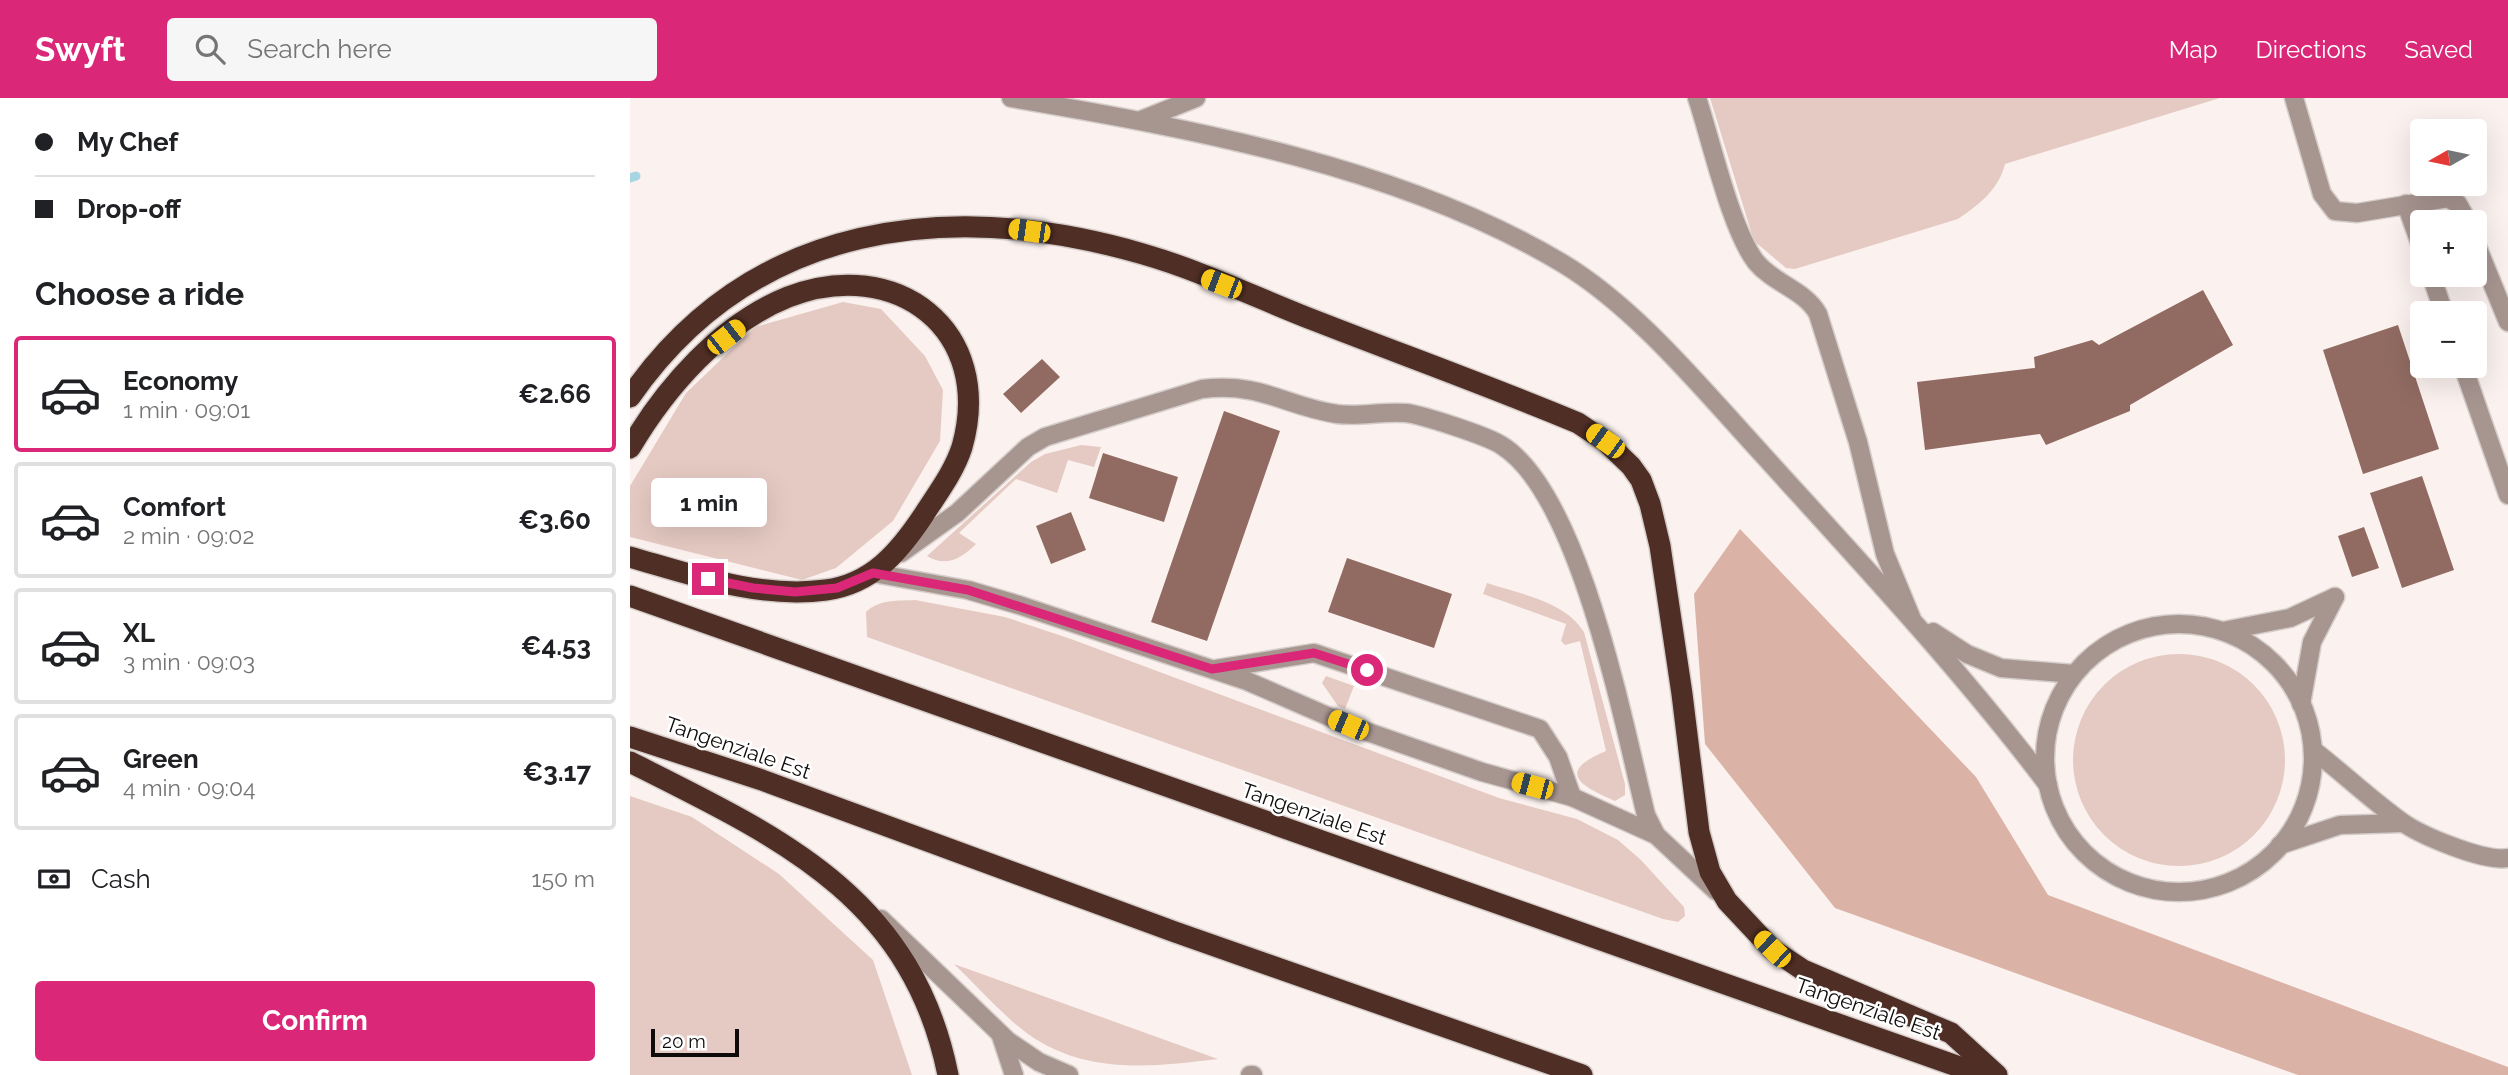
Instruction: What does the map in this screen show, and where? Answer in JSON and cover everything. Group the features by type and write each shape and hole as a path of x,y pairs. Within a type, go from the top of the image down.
{"highway":[{"path":"630,397 660,359 683,337 736,293 783,263 876,233 925,227 971,227 1048,234 1144,254 1578,423 1605,441 1631,466 1641,480 1650,504 1660,546 1699,832 1710,872 1727,901 1772,949 1802,970 1951,1033 1997,1075"},
{"path":"630,448 654,409 694,365 739,327 786,298 831,285 881,288 917,302 944,327 961,359 967,391 966,425 958,457 903,545 873,573 827,590 780,592 731,584 630,557"},
{"name":"Tangenziale Est","path":"630,596 1982,1075"},
{"name":"Tangenziale Est","path":"630,737 762,780 1175,932 1582,1075"},
{"path":"630,762 778,842 853,897 891,938 916,977 935,1020 948,1075"}],"street":[{"path":"1011,98 1141,120 1325,167 1463,211 1563,264 1593,284 1668,351 1911,617 1967,682 2048,785"},
{"path":"1141,120 1196,98"},
{"path":"1698,98 1739,231 1752,256 1769,275 1809,300 1818,314 1858,442 1885,554 1911,617 1967,654 2001,668 2074,674"},
{"path":"2294,98 2328,205 2344,213 2448,198 2458,204 2461,210"},
{"path":"2406,204 2410,215"},
{"path":"2487,271 2508,322"},
{"path":"2467,378 2508,495"},
{"path":"873,573 957,513 1028,447 1045,437 1202,389 1222,387 1261,390 1337,414 1407,413 1499,443 1531,470 1554,509 1601,634 1646,815 1656,835"},
{"path":"873,573 968,590 1212,669 1348,725 1456,763 1572,797 1656,835 1727,901"},
{"path":"2223,631 2290,618 2335,597 2312,642 2301,704"},
{"path":"2183,624 2223,631 2246,642 2273,662 2301,704 2313,750 2306,802 2280,845 2243,876 2212,888 2179,892 2146,888 2115,876 2088,856 2066,831 2048,785 2045,752 2051,719 2074,674 2098,651 2142,629 2183,624"},
{"path":"1212,669 1314,653 1496,713 1540,729 1558,757 1572,797"},
{"path":"2313,750 2403,823 2475,855 2508,858"},
{"path":"2280,845 2340,825 2403,823"},
{"path":"853,897 1000,1033 1028,1056 1069,1075"},
{"path":"1000,1033 1014,1075"}],"shaded area":[{"path":"1710,98 2220,98 2005,164 1998,181 1987,196 1958,219 1795,269 1786,268 1754,241"},
{"path":"843,302 881,309 925,356 943,390 940,441 893,521 836,568 802,580 630,537 630,486 686,393 755,327"},
{"path":"1081,445 1101,447 1094,467 1068,460 1057,493 1016,479 959,533 976,544 971,549 947,561 934,560 927,556 1031,462 1045,454"},
{"path":"1740,529 1976,777 2048,895 2508,1067 2508,1075 2298,1075 1835,908 1705,744 1694,594"},
{"path":"1487,583 1554,606 1576,621 1584,632 1625,784 1625,795 1615,801 1591,789 1578,778 1577,772 1581,765 1606,751 1580,641 1565,645 1561,641 1566,624 1483,594"},
{"path":"915,600 1005,617 1499,798 1577,819 1618,840 1641,860 1684,907 1685,916 1678,922 1663,919 867,637 866,612 871,608 889,602"},
{"path":"2179,654 2200,656 2219,662 2254,685 2277,720 2283,739 2283,781 2277,800 2254,835 2219,858 2200,864 2179,866 2158,864 2139,858 2104,835 2081,800 2075,781 2073,760 2075,739 2081,720 2104,685 2139,662 2158,656"},
{"path":"1326,676 1354,686 1345,709 1338,706 1322,683"},
{"path":"630,796 692,817 779,874 873,960 912,1075 630,1075"},
{"path":"954,964 1218,1059 1120,1065 1073,1056 1028,1034"}],"building":[{"path":"2203,290 2233,345 2130,405 2130,411 2046,445 2040,434 1925,450 1917,382 2035,368 2034,357 2092,340 2099,345"},
{"path":"2398,325 2410,361 2410,378 2416,378 2439,449 2363,474 2323,350"},
{"path":"1042,359 1060,377 1021,413 1003,394"},
{"path":"1224,411 1280,431 1207,641 1151,622"},
{"path":"1103,453 1178,477 1164,522 1089,498"},
{"path":"2422,476 2454,570 2402,588 2370,493"},
{"path":"1071,512 1086,550 1051,564 1036,526"},
{"path":"2364,527 2379,568 2352,577 2338,536"},
{"path":"1347,558 1452,594 1434,648 1328,612"}],"waterway":[{"path":"630,178 636,176"}],"route":[{"path":"708,579 739,586 795,592 837,588 873,573 968,590 1212,669 1314,653 1367,670"}]}
